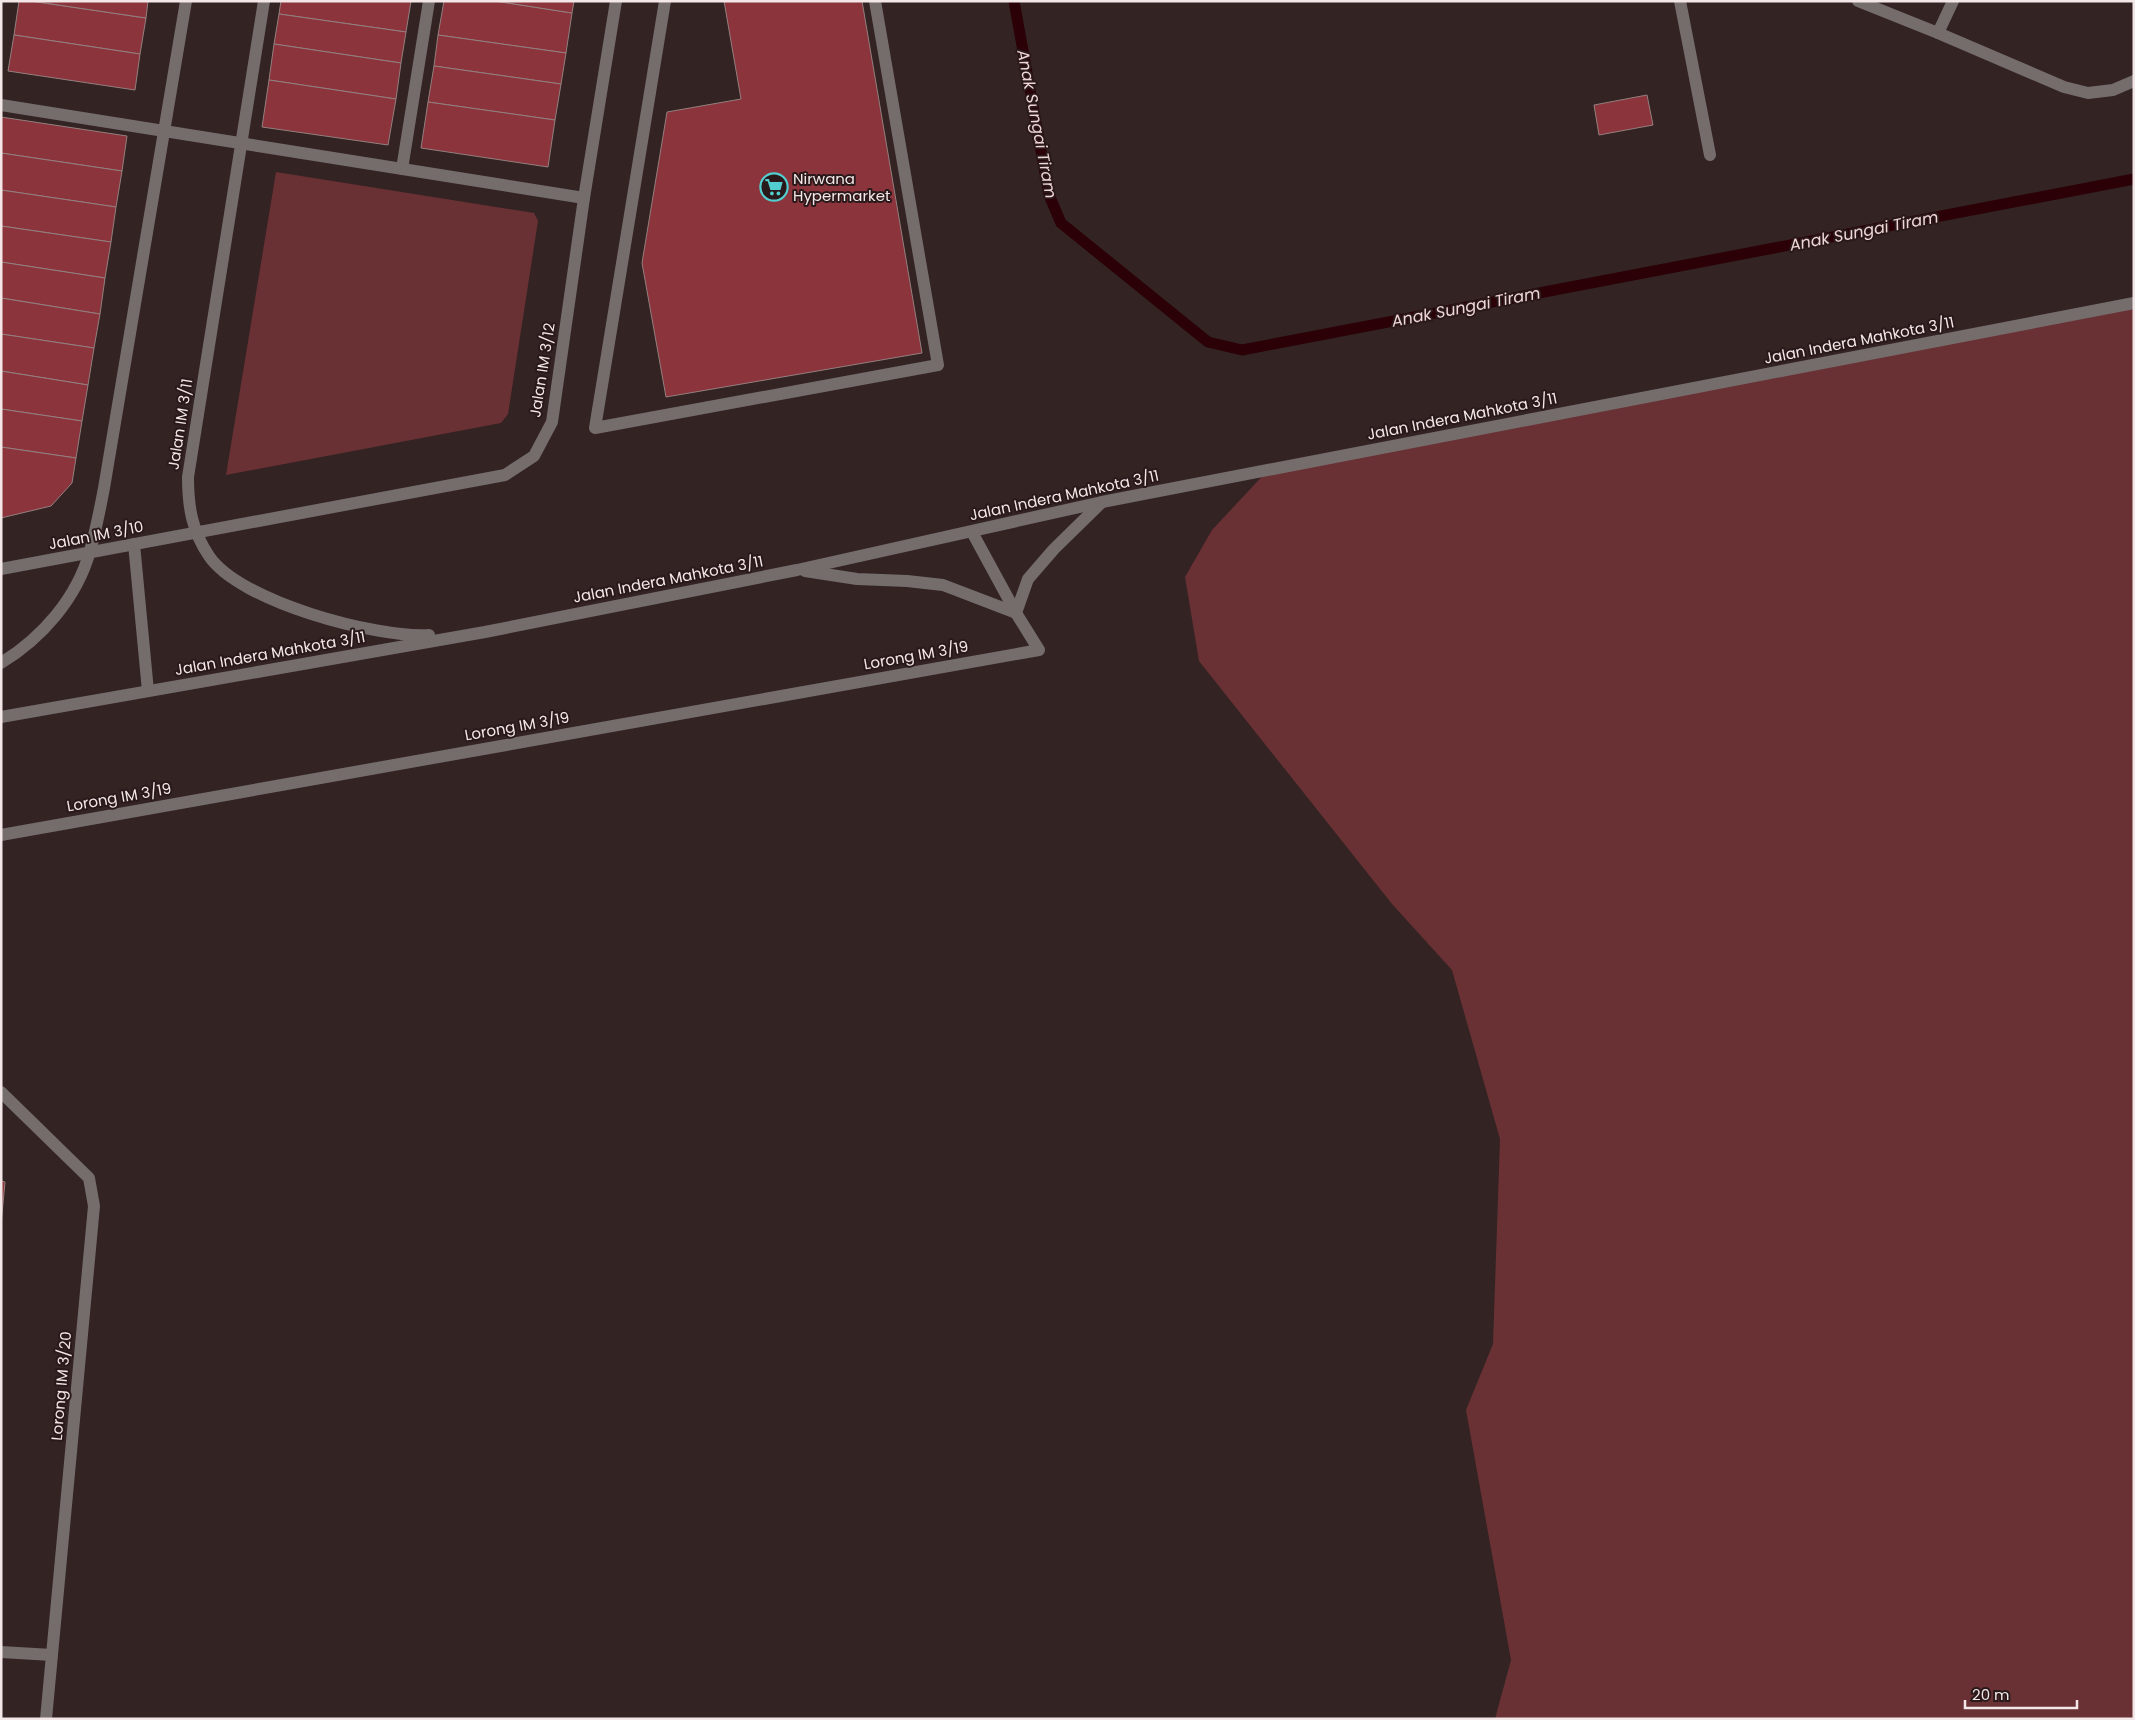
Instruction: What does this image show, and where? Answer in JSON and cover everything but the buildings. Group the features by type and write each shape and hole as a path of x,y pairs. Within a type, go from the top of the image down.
{"street":[{"path":"1,662 38,634 58,615 76,586 90,553 104,488 186,1"},
{"name":"Jalan IM 3/11","path":"264,1 188,477 188,506 196,533 210,557 230,578 297,609 356,626 414,636 485,632"},
{"path":"402,169 429,1"},
{"name":"Jalan IM 3/12","path":"196,533 505,475 534,456 552,422 584,198 616,1"},
{"path":"664,1 595,428 938,364 875,1"},
{"path":"1680,1 1710,155"},
{"path":"1858,1 2064,87 2088,93 2113,90 2134,81"},
{"path":"1938,33 1953,1"},
{"path":"1,105 584,198"},
{"name":"Jalan Indera Mahkota 3/11","path":"1,717 485,632 797,570 1102,502 2134,303"},
{"path":"1016,614 1028,579 1054,549 1102,502"},
{"path":"972,532 1016,614"},
{"name":"Jalan IM 3/10","path":"1,569 196,533"},
{"path":"134,544 148,691"},
{"path":"797,570 856,579 907,581 943,585 1016,614"},
{"name":"Lorong IM 3/19","path":"1,835 1039,650 1016,614"},
{"name":"Lorong IM 3/20","path":"1,1092 89,1178 94,1206 46,1719"},
{"path":"1,1652 52,1655"}],"shaded area":[{"path":"276,172 534,213 538,221 508,414 501,423 226,475"},
{"path":"2134,307 2134,1719 1495,1719 1511,1660 1466,1410 1493,1344 1500,1139 1452,970 1392,904 1199,661 1185,577 1212,530 1269,469"}],"waterway":[{"name":"Anak Sungai Tiram","path":"1014,1 1049,195 1061,223 1208,342 1242,350 2134,179"}],"place":[{"name":"Nirwana Hypermarket","path":"774,187"}]}
